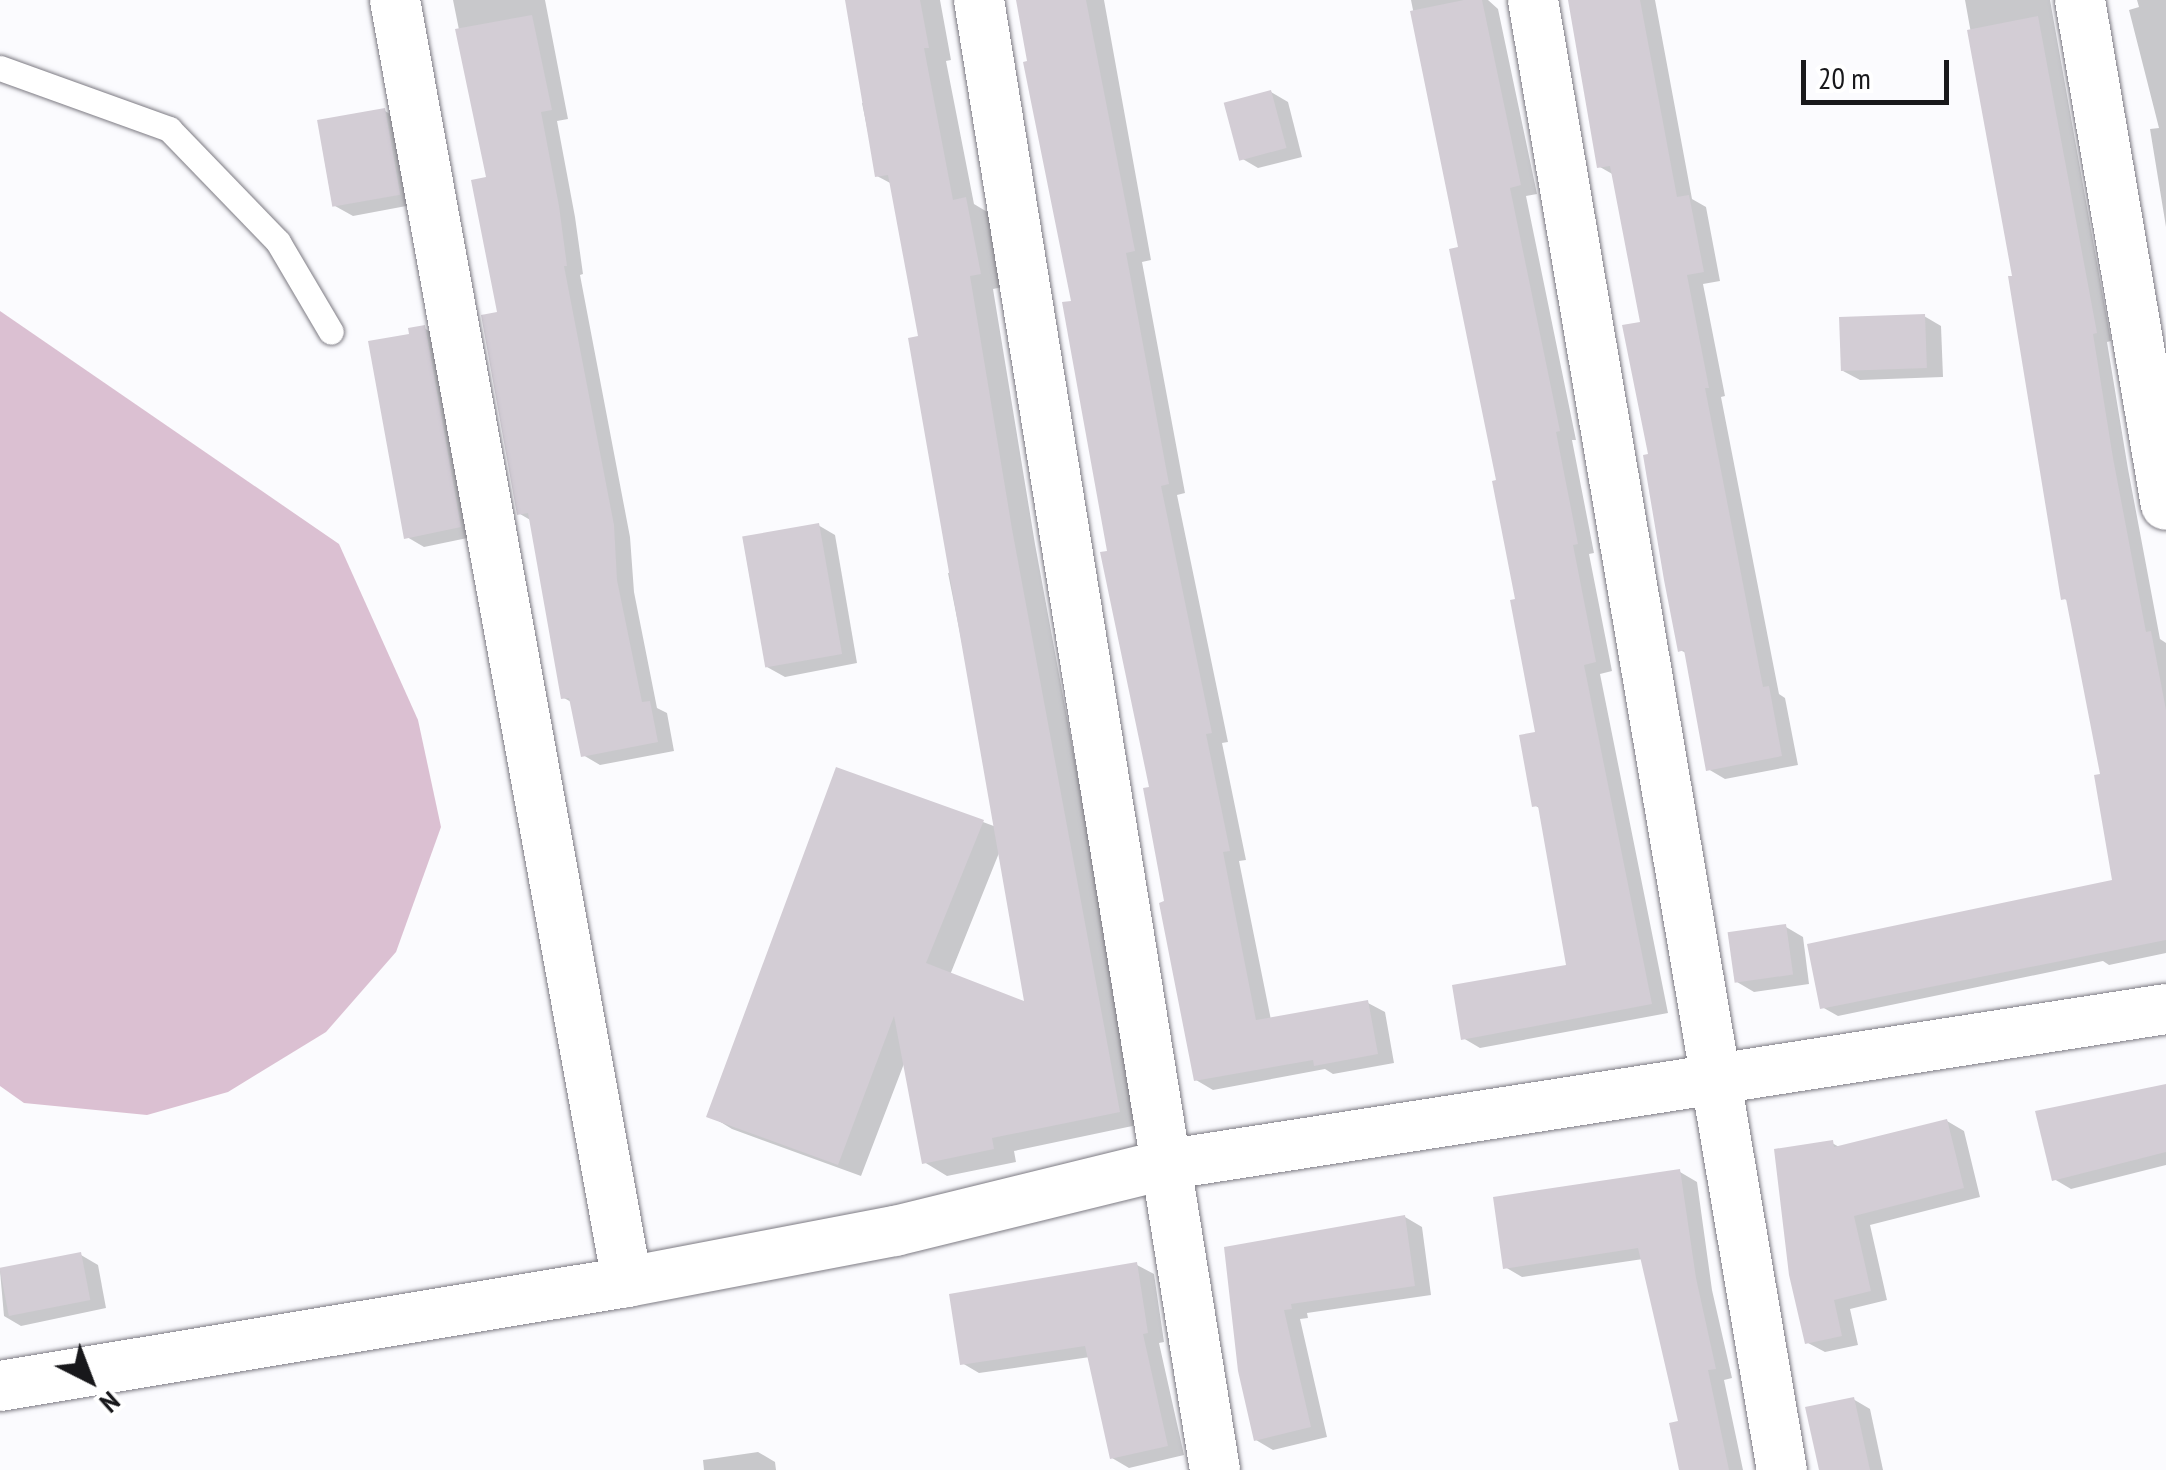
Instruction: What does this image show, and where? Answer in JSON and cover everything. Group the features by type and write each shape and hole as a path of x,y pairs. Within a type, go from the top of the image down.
{"street":[{"path":"395,0 627,1282"},
{"path":"979,0 1215,1470"},
{"path":"1532,0 1719,1080 1782,1470"},
{"path":"2080,0 2166,505"},
{"path":"0,1386 627,1282 894,1230 1164,1165 2166,1010"}],"lane":[{"path":"0,68 169,129 278,242 331,332"}],"shaded area":[{"path":"0,311 339,544 418,720 441,827 396,952 326,1032 228,1092 147,1115 24,1103 0,1086"}],"building":[{"path":"845,0 920,0 929,48 924,48 953,200 966,197 981,274 970,276 1012,529 1120,1112 992,1138 994,1149 922,1164 894,1016 838,1165 706,1117 836,767 984,820 926,963 1024,1001 908,338 918,336 888,175 875,177"},
{"path":"1016,0 1086,0 1135,251 1126,253 1169,484 1161,486 1212,733 1206,734 1230,851 1223,852 1256,1020 1368,1000 1378,1054 1314,1066 1313,1060 1194,1081 1159,903 1164,901 1143,788 1149,787 1100,552 1107,551 1062,302 1071,301 1023,62 1027,61"},
{"path":"1482,0 1521,185 1510,188 1560,431 1556,432 1578,544 1573,545 1596,662 1584,665 1652,1004 1461,1040 1452,985 1566,965 1538,806 1532,807 1519,735 1535,732 1510,600 1515,599 1492,481 1496,480 1449,249 1458,247 1410,11"},
{"path":"1568,0 1640,0 1677,197 1689,195 1704,272 1687,275 1709,388 1705,388 1763,687 1769,686 1782,756 1706,771 1684,650 1678,652 1664,580 1643,455 1648,454 1622,325 1640,322 1610,166 1597,168"},
{"path":"532,15 552,110 541,112 559,206 564,266 614,525 617,580 642,702 650,701 658,742 581,757 569,698 561,699 528,513 517,515 481,315 497,312 471,180 486,177 455,29"},
{"path":"2038,16 2097,333 2093,334 2113,458 2146,632 2151,631 2166,710 2166,940 1820,1009 1807,944 2112,880 2094,775 2100,774 2066,599 2061,600 2008,276 2012,276 1967,30"},
{"path":"1271,90 1287,148 1239,161 1224,103"},
{"path":"385,108 400,195 332,207 317,120"},
{"path":"1925,314 1927,368 1841,371 1839,317"},
{"path":"425,325 461,527 404,539 368,341 409,334 408,328"},
{"path":"819,523 842,654 765,668 742,537"},
{"path":"1786,924 1793,975 1735,983 1728,932"},
{"path":"2166,1084 2166,1152 2052,1181 2035,1111"},
{"path":"1947,1119 1964,1188 1854,1216 1871,1291 1834,1300 1842,1336 1805,1344 1789,1275 1774,1149 1833,1140 1834,1147"},
{"path":"1680,1169 1696,1278 1716,1369 1708,1370 1729,1470 1679,1470 1669,1423 1678,1421 1638,1248 1503,1269 1493,1197"},
{"path":"1405,1215 1415,1286 1291,1304 1292,1309 1284,1310 1311,1427 1254,1441 1238,1371 1224,1247"},
{"path":"81,1252 90,1300 9,1316 0,1268"},
{"path":"1137,1262 1148,1333 1143,1334 1168,1446 1110,1459 1085,1346 960,1365 949,1294"},
{"path":"1854,1397 1870,1470 1819,1470 1805,1407"}]}
